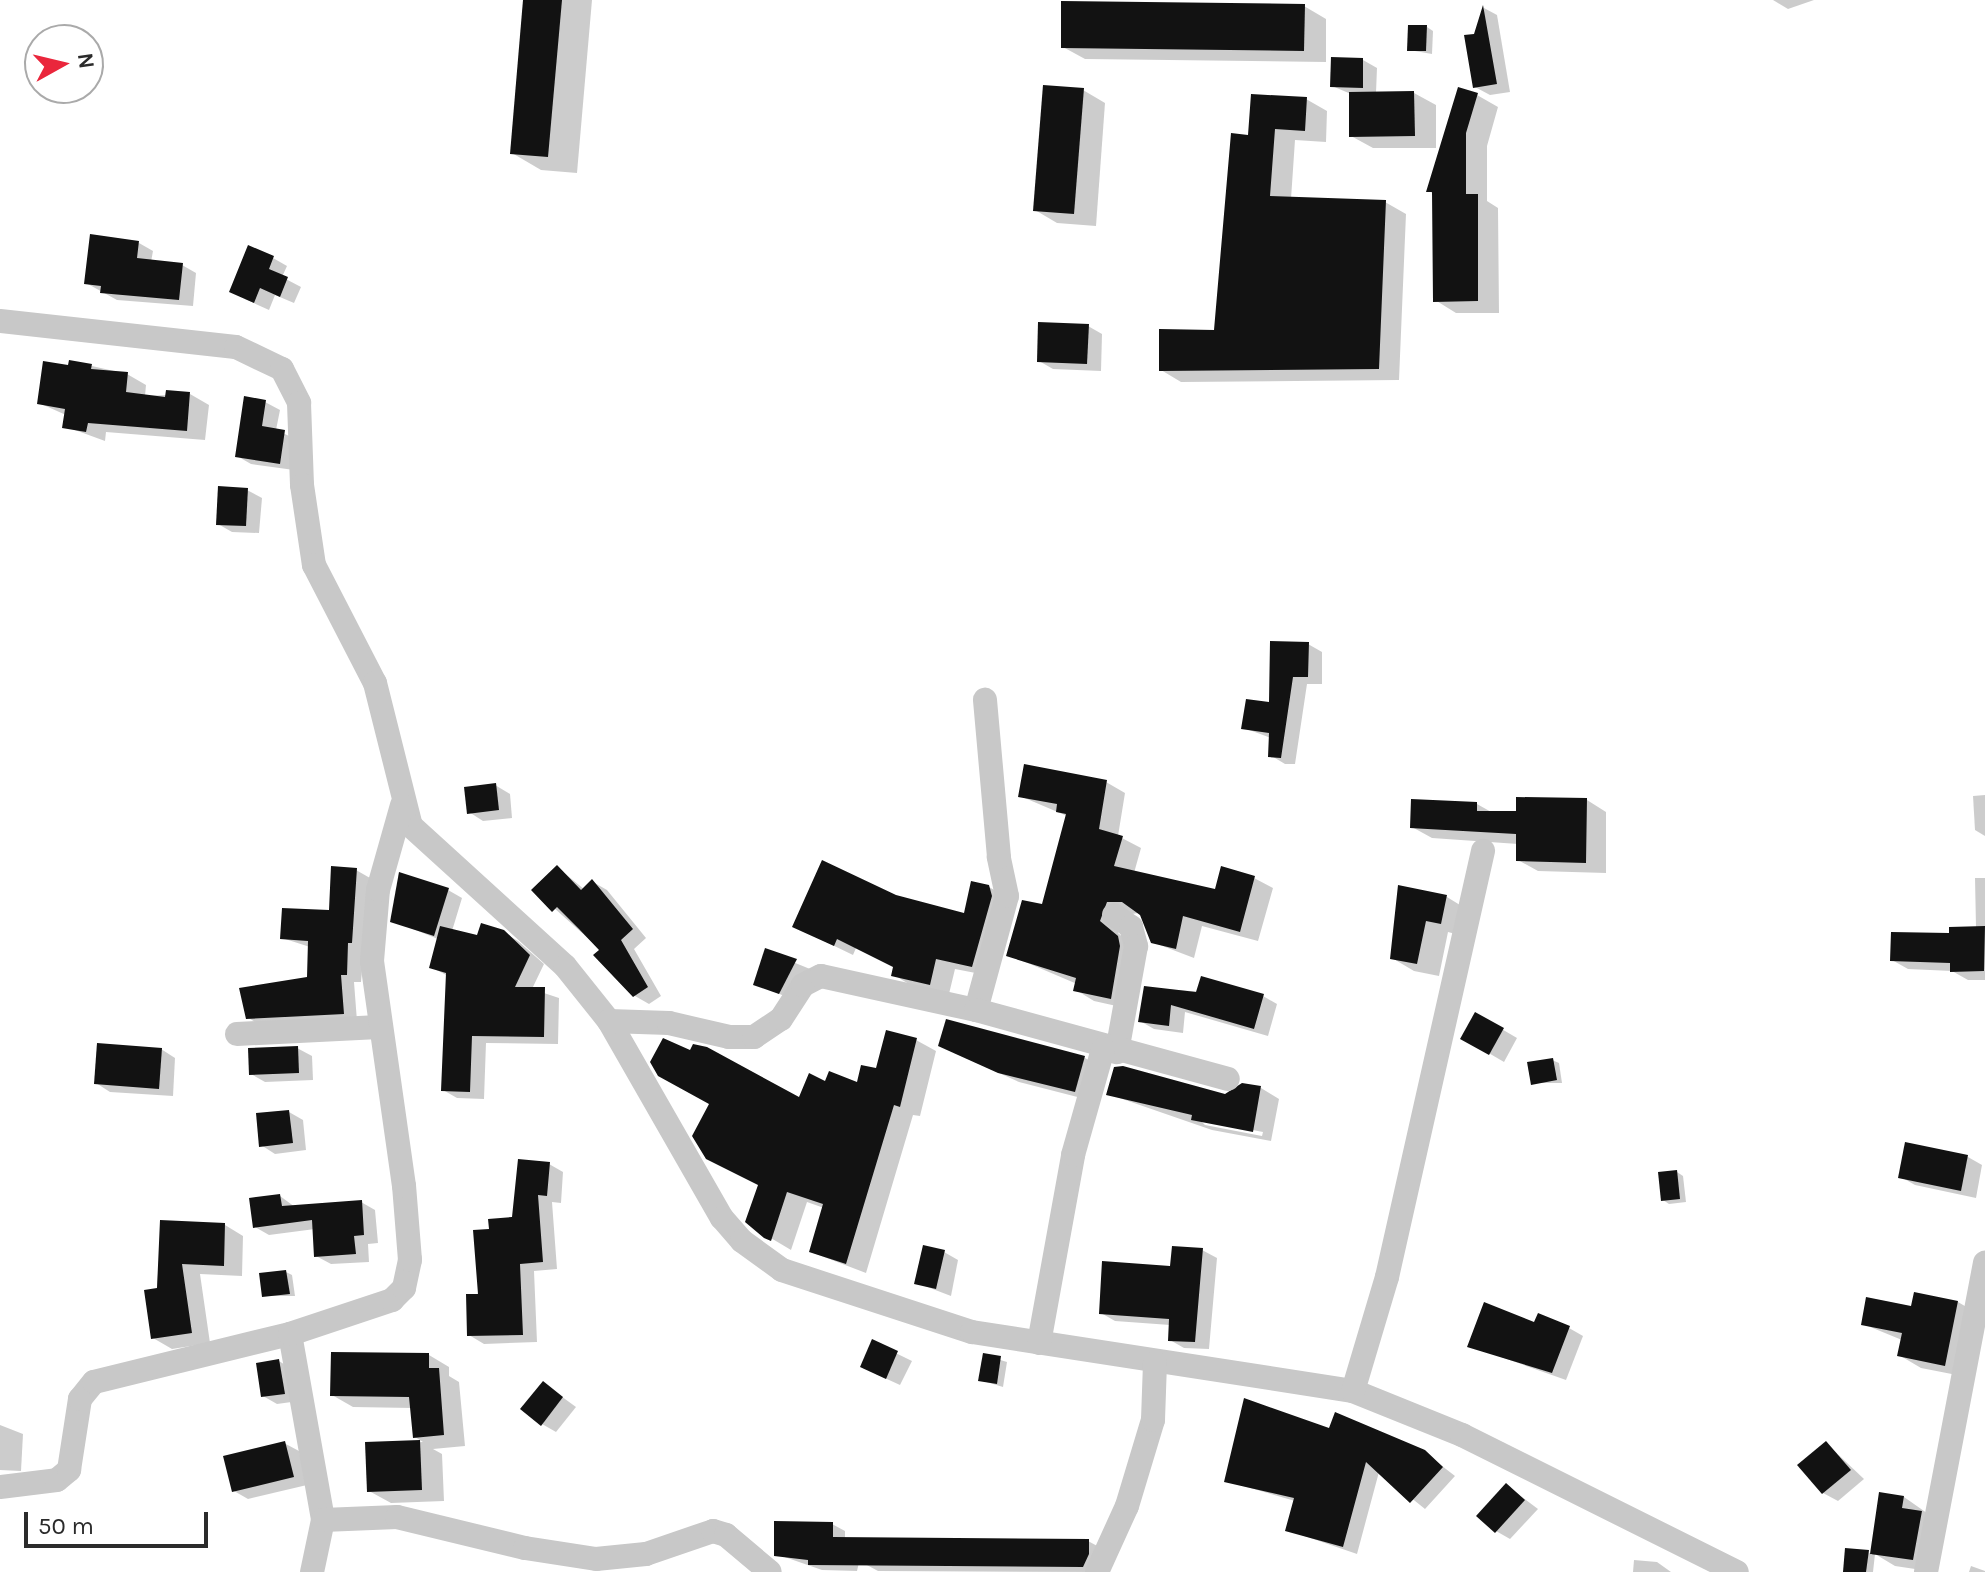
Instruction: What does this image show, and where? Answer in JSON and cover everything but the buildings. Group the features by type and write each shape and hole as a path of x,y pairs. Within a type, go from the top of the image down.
{"street":[{"path":"0,321 236,347 282,369 299,403 304,516 314,565 375,683 402,805 426,844 469,875 565,966 609,1021 707,1195 742,1241 782,1270 829,1289 972,1332 1155,1363 1239,1370 1353,1391 1462,1435 1737,1572"},
{"path":"976,1010 1007,896 999,857 985,700"},
{"path":"0,1487 57,1480 69,1470 80,1399 94,1382 290,1334 392,1300 408,1276 404,1186 379,1027 373,930 387,845 402,805"},
{"path":"1353,1391 1387,1277 1483,851"},
{"path":"1039,1343 1073,1155 1110,1050 1136,946 1131,927 1114,915"},
{"path":"609,1021 669,1023 729,1037 754,1037 781,1019 803,985 821,976 976,1010 1110,1050 1228,1079"},
{"path":"237,1034 379,1027"},
{"path":"1926,1572 1985,1263"},
{"path":"290,1334 323,1520 312,1572"},
{"path":"1097,1572 1127,1506 1153,1420 1155,1363"},
{"path":"323,1520 397,1517 525,1548 596,1559 646,1554 713,1531 726,1535 770,1572"}]}
